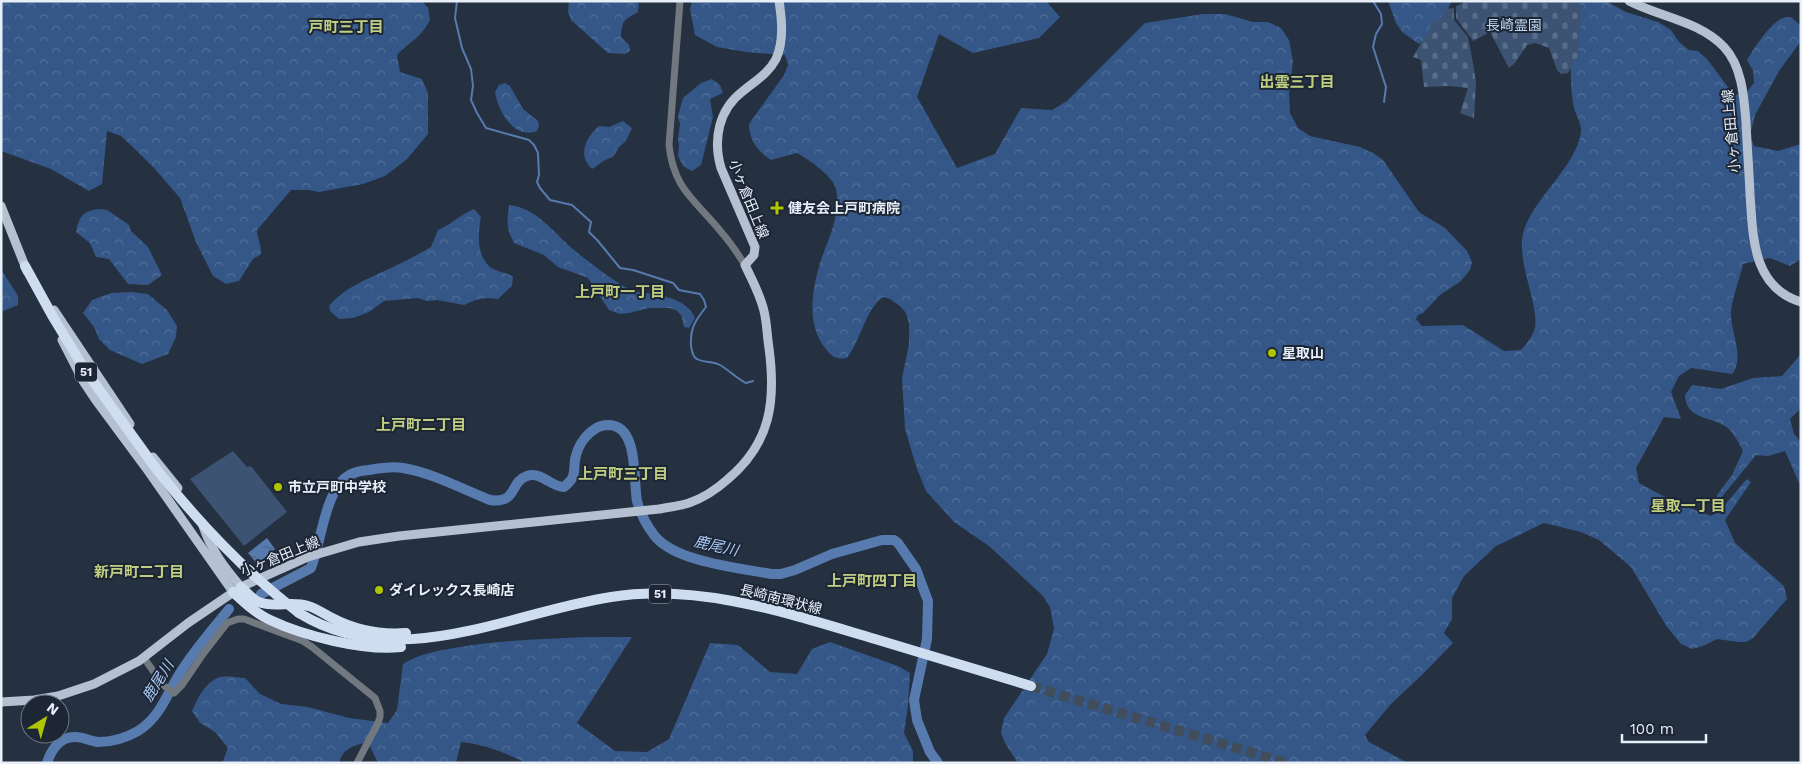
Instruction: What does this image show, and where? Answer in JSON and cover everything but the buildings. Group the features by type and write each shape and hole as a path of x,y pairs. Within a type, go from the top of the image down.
{"highway":[{"name":"51","path":"25,266 85,370 157,470 219,542 268,589 299,613 332,630 354,636 377,640 401,640 428,638 482,628"},
{"name":"51","path":"237,589 262,604 298,604 308,606 348,625 378,632 398,634 430,632 518,618"},
{"name":"51","path":"237,589 251,608 269,620 300,631 361,646 390,648 406,646 518,618"},
{"name":"長崎南環状線","path":"518,618 590,600 636,594 679,594 728,601 803,618 1031,686"}],"main road":[{"name":"小ヶ倉田上線","path":"1,702 34,700 76,691 110,677 144,658 188,623 237,589 308,556 359,542 399,536 657,510 690,503 721,485 744,465 758,445 767,426 772,392 772,367 762,303 745,265 754,255 755,247 721,168 718,158 717,139 721,120 728,107 742,91 765,74 777,57 782,25 779,1"},
{"name":"小ヶ倉田上線","path":"1629,1 1691,25 1710,36 1724,48 1736,68 1744,101 1753,235 1758,258 1773,285 1790,298 1801,302"},
{"name":"51","path":"1,206 25,266 46,311 87,387 237,589"},
{"name":"51","path":"25,266 147,450 190,504 202,523 210,545 237,589"}],"street":[{"path":"680,1 669,145 670,159 673,170 684,190 722,232 745,265"},
{"path":"144,658 163,685 174,693 182,685 222,628 232,621 238,619 250,621 297,638 312,647 372,695 378,704 380,717 378,723 357,763"}],"green space":[{"path":"1,1 422,1 428,8 430,20 419,36 397,55 400,72 422,79 428,93 428,134 407,159 385,176 363,184 319,192 291,190 257,230 261,254 253,259 239,281 226,284 213,276 196,242 180,198 155,169 121,136 107,131 102,184 89,191 51,169 1,151"},
{"path":"569,1 636,1 639,4 638,12 625,21 621,31 621,37 629,45 630,51 625,54 608,53 571,20 568,12"},
{"path":"692,1 1046,1 1060,17 1039,38 973,53 939,34 917,97 957,168 995,154 1021,108 1052,110 1067,101 1145,23 1203,14 1225,14 1253,22 1268,22 1281,28 1289,40 1293,62 1289,93 1290,113 1298,128 1310,136 1360,147 1383,160 1419,212 1445,228 1467,251 1472,262 1470,270 1461,281 1440,295 1416,319 1422,326 1463,325 1504,351 1521,350 1534,331 1534,310 1522,255 1524,230 1529,218 1572,157 1581,132 1574,107 1571,78 1574,26 1579,1 1606,1 1626,12 1658,22 1671,30 1679,42 1689,50 1698,51 1707,59 1734,95 1746,93 1754,83 1753,71 1747,60 1766,32 1779,20 1786,17 1792,18 1801,26 1801,41 1779,71 1755,115 1750,136 1754,146 1778,151 1801,144 1801,259 1790,266 1770,258 1743,264 1731,309 1737,353 1736,368 1732,374 1691,368 1679,376 1671,392 1681,419 1664,417 1636,468 1639,483 1674,502 1711,516 1726,504 1747,479 1751,482 1725,520 1735,543 1784,586 1787,599 1753,638 1746,642 1717,639 1692,649 1681,644 1667,627 1631,567 1599,540 1581,532 1544,523 1496,546 1464,576 1452,598 1452,619 1444,633 1453,643 1391,704 1365,735 1369,742 1408,763 1018,763 1001,733 1004,718 1047,654 1054,629 1050,607 1043,596 989,546 954,522 926,491 905,429 902,378 909,344 909,324 906,313 900,306 890,299 883,297 867,317 856,343 847,358 837,358 832,355 819,338 813,318 813,296 820,263 837,209 836,189 825,173 797,153 771,160 758,149 749,130 749,124 784,75 788,65 785,55 746,52 717,47 695,35 690,9"},
{"path":"1388,1 1452,1 1437,30 1419,44 1402,32 1396,23"},
{"name":"長崎霊園","path":"1462,1 1579,1 1582,9 1578,56 1568,73 1561,74 1557,70 1549,48 1535,43 1527,45 1515,63 1509,68 1490,32 1473,41 1456,18 1456,6 1463,3"},
{"path":"1454,8 1454,20 1468,37 1473,63 1476,82 1474,118 1460,113 1468,88 1449,86 1424,87 1421,60 1413,57 1429,32 1431,22 1438,22 1445,9"},
{"path":"712,79 720,85 723,93 710,99 713,117 701,165 692,171 683,166 678,156 680,124 678,116 683,98 701,83"},
{"path":"505,83 510,86 523,109 538,121 537,131 529,133 521,131 514,128 508,122 495,92 499,85"},
{"path":"623,121 632,128 626,141 619,147 613,157 592,169 587,164 584,152 590,135 599,126 609,127"},
{"path":"509,205 519,207 536,216 574,250 601,271 631,290 667,297 686,306 695,318 689,328 684,327 681,315 676,310 669,308 649,308 620,314 609,310 588,278 558,267 544,255 514,243 508,225"},
{"path":"474,209 481,217 479,243 485,262 498,271 513,276 512,286 498,299 480,299 464,305 437,300 427,301 418,298 384,301 369,312 353,318 339,319 330,311 329,306 343,293 431,247 438,230"},
{"path":"107,210 129,225 131,231 148,247 162,275 148,285 128,284 109,259 96,257 90,243 76,232 82,216 88,211"},
{"path":"1,269 18,296 18,305 1,312"},
{"path":"132,292 148,294 167,310 177,326 176,337 168,354 142,364 110,350 99,339 94,327 83,313 92,300 111,293"},
{"path":"1801,354 1801,408 1790,419 1794,434 1801,442 1801,487 1785,451 1768,456 1756,455 1721,498 1717,499 1717,495 1732,475 1743,451 1736,437 1728,428 1699,416 1689,409 1685,395 1692,385 1721,389 1753,378 1782,376"},
{"path":"233,451 247,467 251,466 287,512 244,546 190,479"},
{"path":"632,637 577,723 615,751 647,752 669,739 710,643 738,645 770,672 797,674 812,649 830,642 898,666 910,673 904,733 913,751 913,763 526,763 495,750 461,742 456,763 378,763 368,742 354,746 347,751 343,754 339,763 225,763 223,761 228,748 215,732 200,723 192,711 203,691 210,683 220,677 229,676 245,678 260,694 281,704 308,707 349,718 388,723 397,710 403,664 415,658 428,653 471,645 522,640"}],"water":[{"path":"267,538 275,549 257,564 248,553"}],"waterway":[{"path":"457,1 455,18 462,48 471,69 473,86 471,100 486,128 529,140 534,145 538,153 539,175 537,182 540,188 550,200 572,205 591,222 589,232 620,268 633,270 673,283 679,290 700,294 706,307 692,329 691,346 694,357 720,365 746,383 753,381"},
{"path":"1373,1 1381,14 1382,24 1376,34 1373,47 1386,87 1384,102"},
{"name":"鹿尾川","path":"261,594 311,568 323,523 335,490 344,479 354,473 382,468 403,468 436,477 490,500 505,499 521,479 527,476 541,477 555,485 564,487 573,477 576,456 584,439 597,428 609,425 619,428 625,434 630,444 633,456 637,501 646,523 663,544 676,552 726,566 781,574 832,554 882,540 894,540 898,543 916,569 928,601 927,639 914,700 917,720 930,752 938,763"},
{"name":"鹿尾川","path":"47,763 57,745 70,737 98,742 108,741 129,736 146,725 153,719 193,654 229,609"}],"tunnel":[{"path":"1031,686 1286,763"}],"place":[{"name":"健友会上戸町病院","path":"777,208"},
{"name":"星取山","path":"1272,353"},
{"name":"市立戸町中学校","path":"278,487"},
{"name":"ダイレックス長崎店","path":"379,590"}],"district":[{"name":"戸町三丁目","path":"346,27"},
{"name":"出雲三丁目","path":"1297,82"},
{"name":"上戸町一丁目","path":"620,292"},
{"name":"上戸町二丁目","path":"421,425"},
{"name":"上戸町三丁目","path":"623,474"},
{"name":"星取一丁目","path":"1688,506"},
{"name":"新戸町二丁目","path":"139,572"},
{"name":"上戸町四丁目","path":"872,581"}]}
